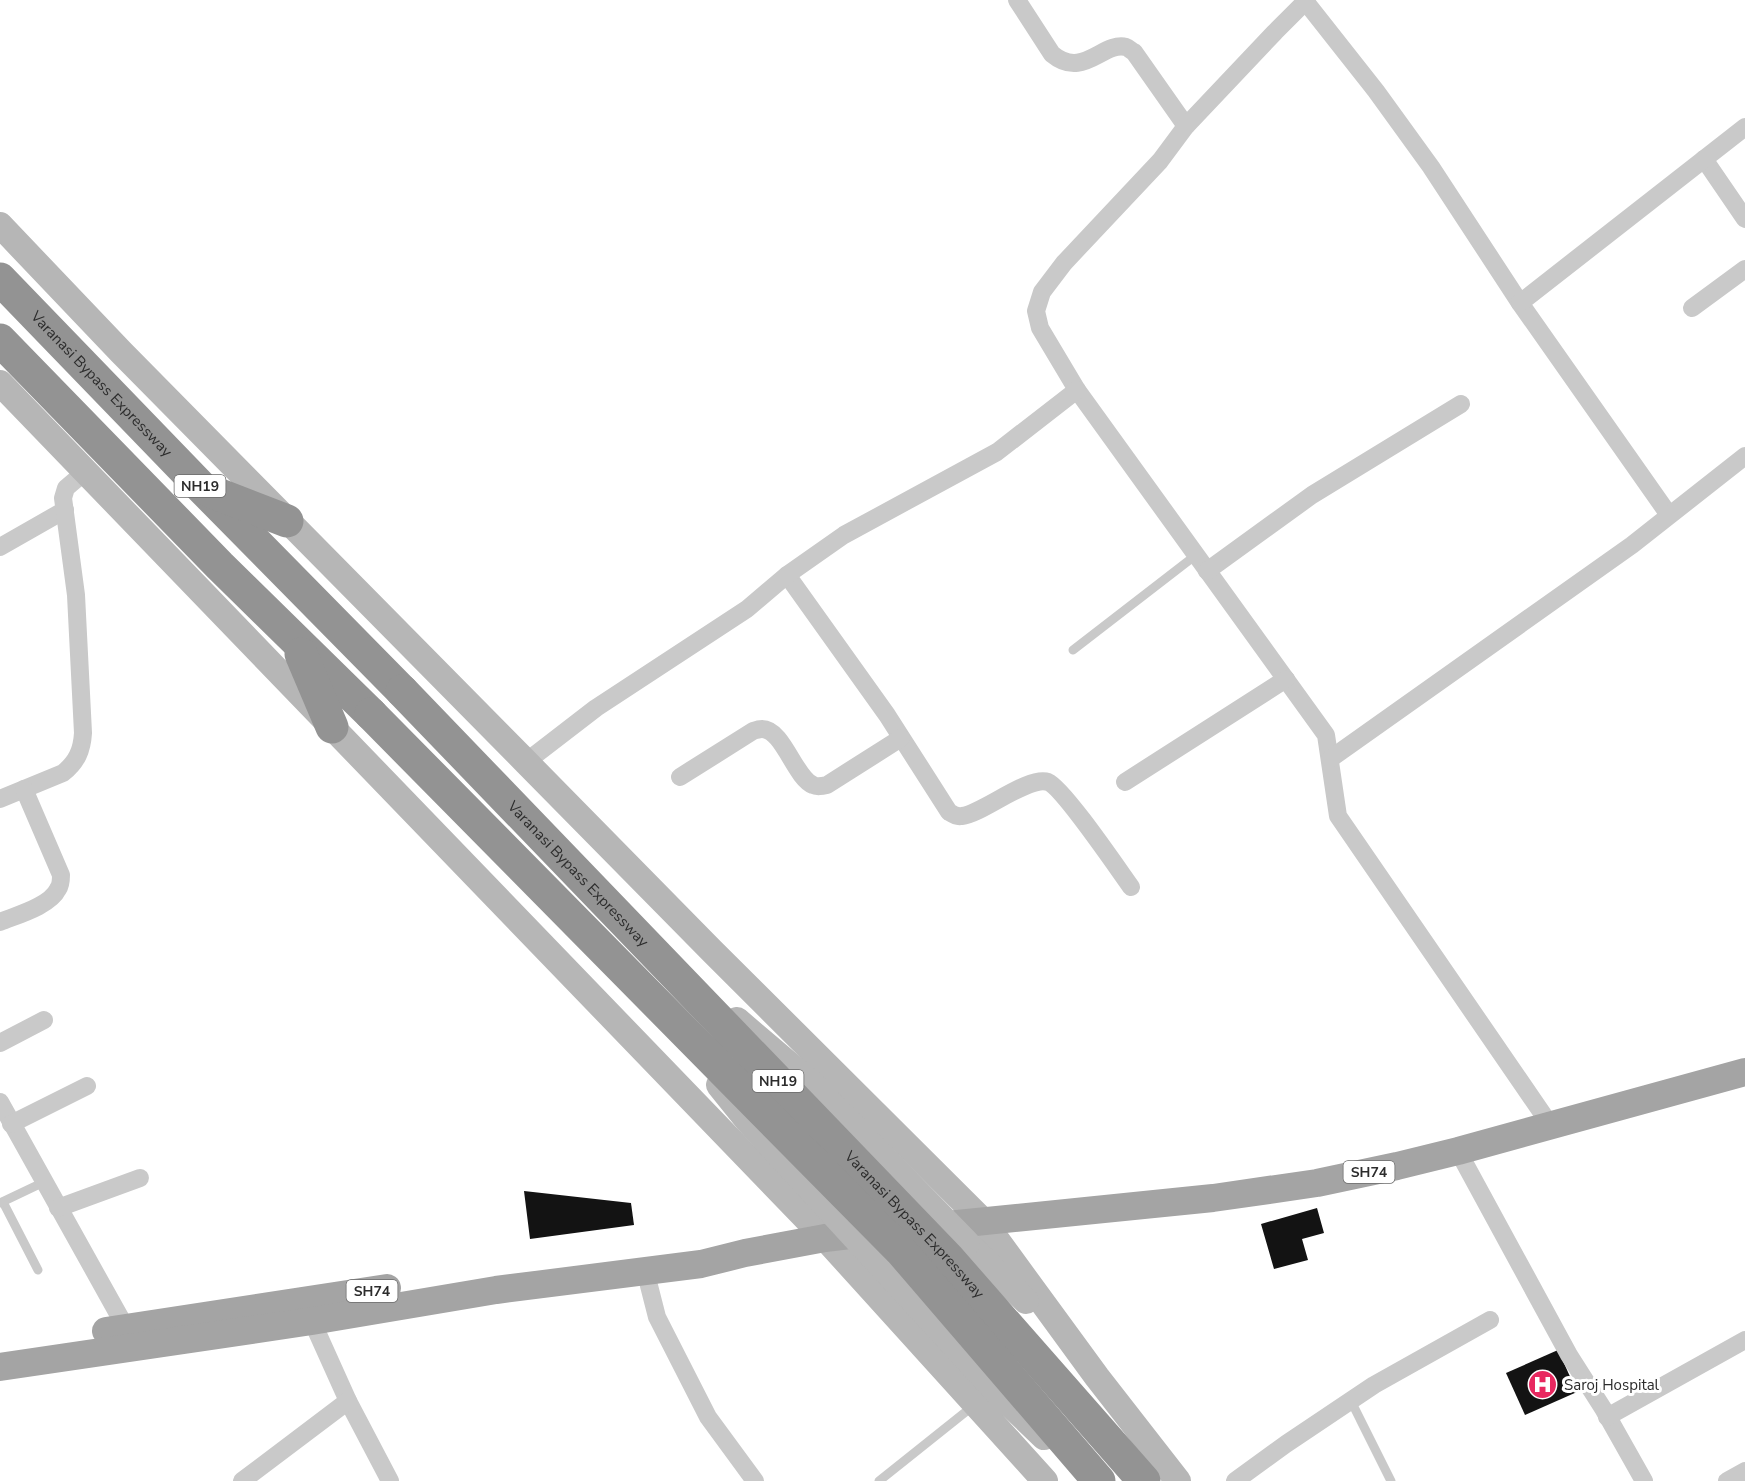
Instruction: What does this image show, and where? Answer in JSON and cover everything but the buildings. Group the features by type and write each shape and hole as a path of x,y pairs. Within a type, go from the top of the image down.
{"highway":[{"name":"Varanasi Bypass Expressway","path":"0,279 402,691 948,1258 1144,1481"},
{"name":"Varanasi Bypass Expressway","path":"0,340 220,566 650,994 902,1252 1099,1481"},
{"path":"202,488 287,521"},
{"path":"294,639 332,727"}],"main road":[{"name":"SH74","path":"0,1367 312,1321 496,1290 700,1264 825,1238 975,1232 1294,1186 1397,1166 1458,1151 1745,1072"},
{"name":"SH74","path":"0,1348 697,1244 745,1253"}],"street":[{"path":"1017,0 1059,60 1068,63 1080,62 1113,48 1126,47 1134,52 1186,126"},
{"path":"1551,1126 1338,816 1326,735 1077,390 1040,328 1036,311 1042,292 1064,263 1160,161 1186,126 1306,1 1431,167 1520,303 1669,515"},
{"path":"1520,303 1745,127"},
{"path":"1704,159 1745,219"},
{"path":"0,225 121,352 729,968 975,1232 1034,1309 1097,1377 1178,1481"},
{"path":"1692,308 1745,268"},
{"path":"0,383 825,1238 1045,1481"},
{"path":"526,762 596,708 747,609 787,575 844,535 997,452 1077,390"},
{"path":"1207,571 1312,495 1461,404"},
{"path":"1330,759 1588,577 1745,456"},
{"path":"0,799 63,773 76,759 82,746 76,596 63,498 66,488 86,471"},
{"path":"0,547 65,510"},
{"path":"787,575 887,715 949,812 955,816 969,814 1011,792 1040,781 1048,782 1065,797 1131,888"},
{"path":"1125,782 1286,679"},
{"path":"680,777 753,731 762,729 772,733 783,745 806,781 814,786 827,785 901,738"},
{"path":"0,922 35,908 53,897 60,888 62,875 24,789"},
{"path":"645,943 811,1083 975,1232"},
{"path":"650,994 748,1121 998,1393 1090,1481"},
{"path":"0,1043 44,1020"},
{"path":"11,1124 87,1086"},
{"path":"0,1102 126,1328"},
{"path":"1458,1151 1569,1355 1644,1481"},
{"path":"58,1208 140,1178"},
{"path":"645,1270 657,1317 708,1417 755,1481"},
{"path":"1235,1481 1374,1385 1490,1320"},
{"path":"312,1321 348,1401 390,1481"},
{"path":"1607,1417 1745,1340"},
{"path":"242,1481 348,1401"},
{"path":"1727,1481 1745,1471"}],"lane":[{"path":"1073,650 1196,555"},
{"path":"38,1270 2,1202 44,1182"},
{"path":"1351,1401 1391,1481"},
{"path":"879,1481 976,1404"}],"place":[{"name":"Saroj Hospital","path":"1543,1385"}]}
